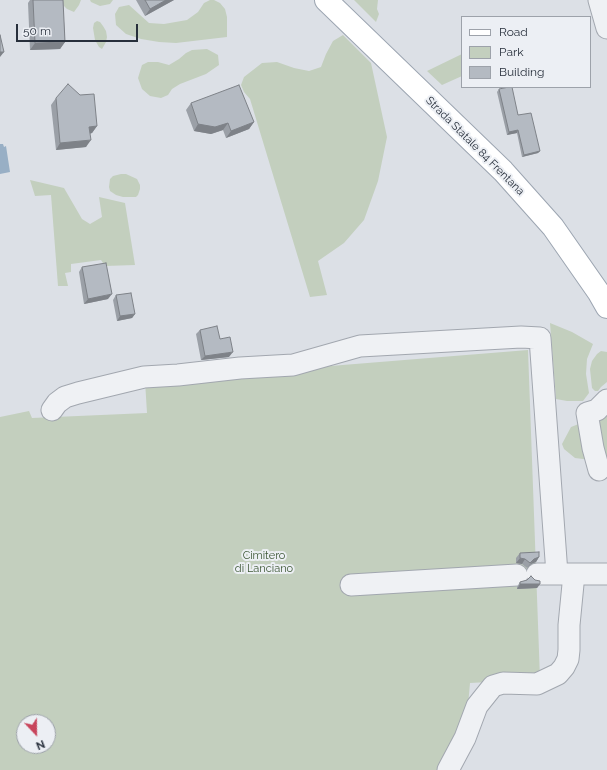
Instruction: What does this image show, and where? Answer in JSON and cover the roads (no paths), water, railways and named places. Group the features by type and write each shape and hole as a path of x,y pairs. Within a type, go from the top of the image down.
{"main road":[{"name":"Strada Statale 84 Frentana","path":"326,0 503,172 554,227 599,293 607,308"}],"street":[{"path":"599,0 607,28"},
{"path":"52,410 65,397 78,392 144,377 240,368 293,365 360,346 521,337 540,338 546,574 569,625 568,658 564,667 558,674 537,684 503,683 493,686 477,706 465,738 448,770"},
{"path":"599,470 593,448 587,413 598,410 607,400"},
{"path":"351,585 546,574 607,574"}],"water":[{"path":"0,144 3,144 4,147 6,146 10,172 0,174"}],"park label":[{"name":"Cimitero di Lanciano","path":"264,562"}]}
